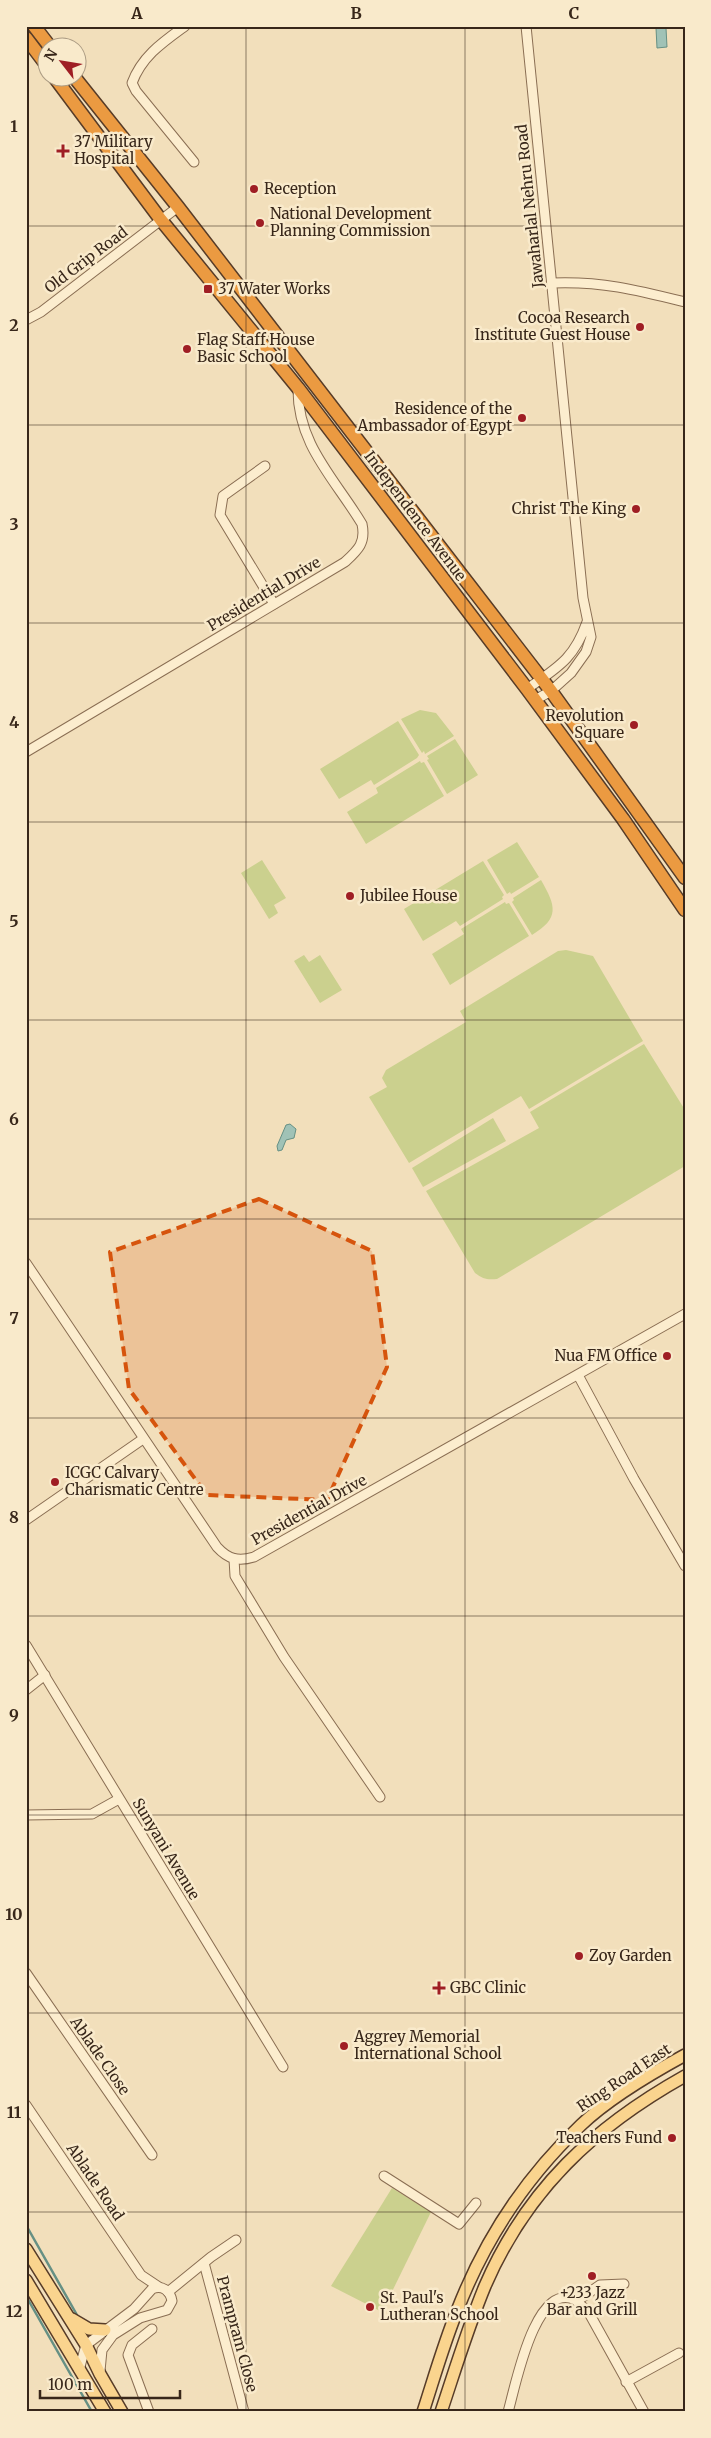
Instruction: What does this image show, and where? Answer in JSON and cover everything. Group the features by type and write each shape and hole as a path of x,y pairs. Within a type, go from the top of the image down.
{"highway":[{"path":"34,26 43,38"},
{"path":"26,38 38,54"},
{"name":"Independence Avenue","path":"63,88 162,220 298,388 527,689 624,819 685,910"},
{"name":"Independence Avenue","path":"83,88 178,207 542,678 685,878"}],"main road":[{"name":"Ring Road East","path":"423,2412 456,2311 478,2264 503,2220 537,2171 582,2124 634,2086 685,2055"},
{"path":"441,2412 469,2328 486,2285 510,2238 531,2206 562,2167 592,2138 643,2100 685,2076"},
{"path":"26,2248 86,2345 122,2412"},
{"path":"26,2280 105,2412"},
{"path":"69,2318 89,2329 105,2330"}],"street":[{"path":"185,26 154,48 143,62 132,84 194,162"},
{"name":"Jawaharlal Nehru Road","path":"526,26 586,622 591,637 586,652 571,673 551,691 535,700"},
{"name":"Old Grip Road","path":"26,320 41,312 178,207"},
{"path":"552,283 585,281 630,288 685,302"},
{"name":"Presidential Drive","path":"26,752 345,562 361,548 364,534 362,524 304,433 298,406 298,388"},
{"path":"266,466 223,496 220,514 274,604"},
{"name":"Jawaharlal Nehru Road","path":"527,689 573,652 586,622"},
{"path":"26,1263 217,1547 234,1559 234,1576 284,1657 380,1797"},
{"name":"Presidential Drive","path":"234,1559 254,1557 685,1314"},
{"path":"578,1376 685,1566"},
{"path":"26,1520 143,1439"},
{"name":"Sunyani Avenue","path":"26,1645 283,2067"},
{"path":"26,1690 45,1674"},
{"path":"26,1815 92,1814 119,1799"},
{"name":"Ablade Close","path":"26,1973 152,2154"},
{"name":"Ablade Road","path":"26,2105 141,2275 168,2292"},
{"path":"384,2176 459,2224 476,2204"},
{"path":"100,2374 100,2358 104,2343 140,2318 167,2310 172,2301 168,2292 236,2240"},
{"name":"Prampram Close","path":"204,2263 244,2412"},
{"name":"Ablade Road","path":"141,2275 144,2297"},
{"path":"577,2301 600,2286 624,2284"},
{"path":"79,2370 86,2345 134,2308 152,2289 159,2287"},
{"path":"508,2412 534,2323 543,2310 553,2301 563,2298 577,2301 589,2313 644,2412"},
{"path":"149,2412 128,2355 132,2345 152,2329"},
{"path":"626,2382 679,2353"}],"highlighted area":[{"path":"259,1199 372,1251 387,1367 327,1500 207,1495 129,1389 110,1252"}],"green space":[{"path":"420,710 436,713 454,736 425,754 424,751 422,753 401,719"},
{"path":"398,721 419,755 417,758 374,785 371,780 339,799 320,769"},
{"path":"455,739 478,775 447,794 427,760 429,759 427,756"},
{"path":"420,761 421,763 424,762 444,796 366,844 347,812 378,793 376,788"},
{"path":"517,842 539,877 511,894 510,892 507,894 487,860"},
{"path":"262,860 286,898 274,905 278,913 269,919 241,873"},
{"path":"483,861 504,895 503,899 460,926 456,921 423,941 404,909"},
{"path":"541,880 550,897 553,911 547,923 532,935 512,902 513,898"},
{"path":"505,902 506,904 509,903 529,936 450,985 432,954 464,934 461,929"},
{"path":"566,950 593,956 643,1041 529,1109 521,1096 409,1163 369,1097 387,1087 382,1078 386,1070 466,1022 460,1011 558,951"},
{"path":"304,955 309,962 320,955 342,990 320,1003 294,961"},
{"path":"644,1044 685,1110 685,1166 497,1279 480,1277 475,1273 426,1191 539,1128 530,1112"},
{"path":"493,1118 506,1141 423,1187 412,1168"},
{"path":"392,2188 431,2212 382,2312 331,2286"}],"water":[{"path":"656,28 666,28 667,47 657,48"},
{"path":"290,1124 296,1129 294,1138 286,1140 282,1150 278,1151 277,1146 286,1125"}],"waterway":[{"path":"26,2225 77,2315"},
{"path":"26,2296 92,2412"}],"place":[{"name":"37 Military Hospital","path":"63,151"},
{"name":"Reception","path":"254,189"},
{"name":"National Development Planning Commission","path":"260,223"},
{"name":"37 Water Works","path":"208,289"},
{"name":"Cocoa Research Institute Guest House","path":"640,327"},
{"name":"Flag Staff House Basic School","path":"187,349"},
{"name":"Residence of the Ambassador of Egypt","path":"522,418"},
{"name":"Christ The King","path":"636,509"},
{"name":"Revolution Square","path":"634,725"},
{"name":"Jubilee House","path":"350,896"},
{"name":"Nua FM Office","path":"667,1356"},
{"name":"ICGC Calvary Charismatic Centre","path":"55,1482"},
{"name":"Zoy Garden","path":"579,1956"},
{"name":"GBC Clinic","path":"439,1988"},
{"name":"Aggrey Memorial International School","path":"344,2046"},
{"name":"Teachers Fund","path":"672,2138"},
{"name":"+233 Jazz Bar and Grill","path":"592,2276"},
{"name":"St. Paul's Lutheran School","path":"370,2307"}]}
